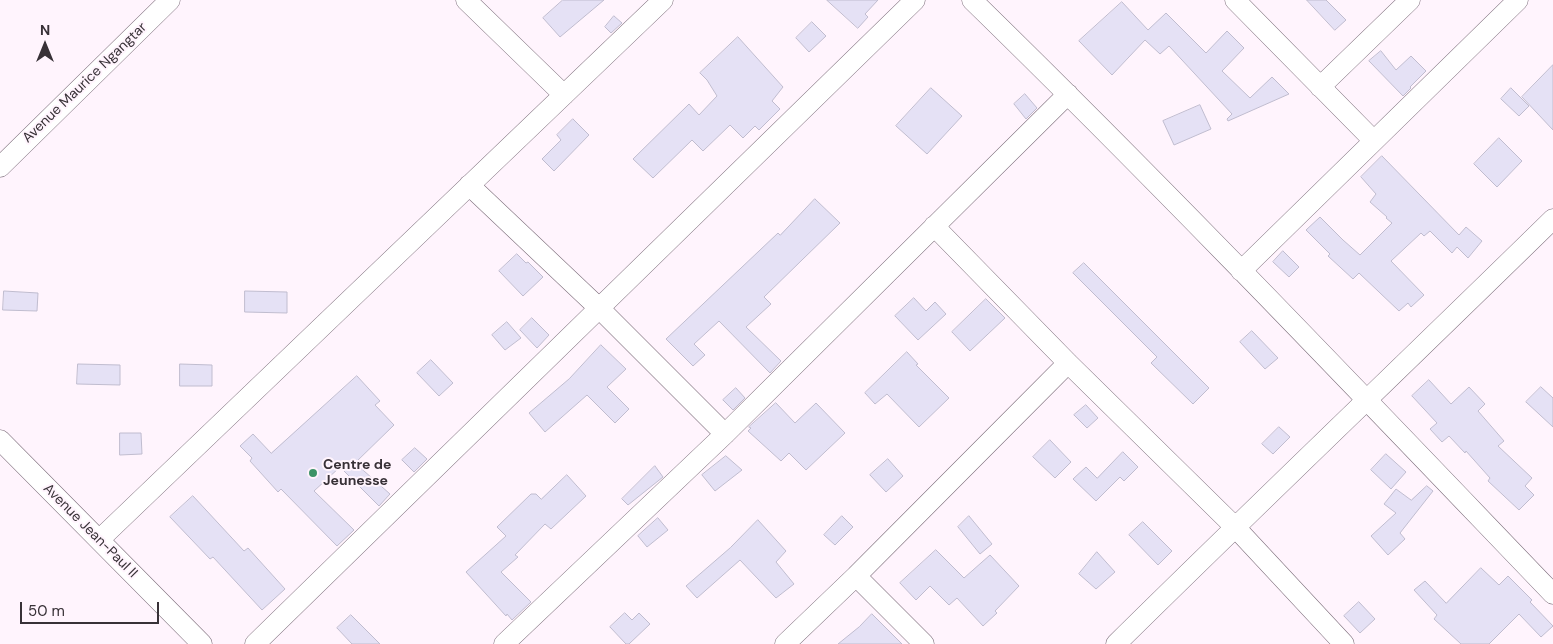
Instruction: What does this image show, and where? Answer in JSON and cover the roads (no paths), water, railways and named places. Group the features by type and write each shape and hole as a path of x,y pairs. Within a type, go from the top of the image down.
{"street":[{"name":"Avenue Maurice Ngangtar","path":"0,167 170,0"},
{"path":"466,0 564,95"},
{"path":"99,540 664,0"},
{"path":"255,644 915,0"},
{"path":"972,0 1068,94 1367,400 1553,594"},
{"path":"1234,0 1374,140"},
{"path":"1320,87 1410,0"},
{"path":"1241,271 1518,0"},
{"path":"504,644 725,434 1068,94"},
{"path":"469,185 600,309 725,434"},
{"path":"934,226 1068,363 1235,527 1344,644"},
{"path":"1116,644 1367,400 1549,230"},
{"path":"784,644 856,576 1068,363"},
{"name":"Avenue Jean-Paul II","path":"0,440 202,644"},
{"path":"856,576 924,644"}],"place":[{"name":"Centre de Jeunesse","path":"313,473"}]}
